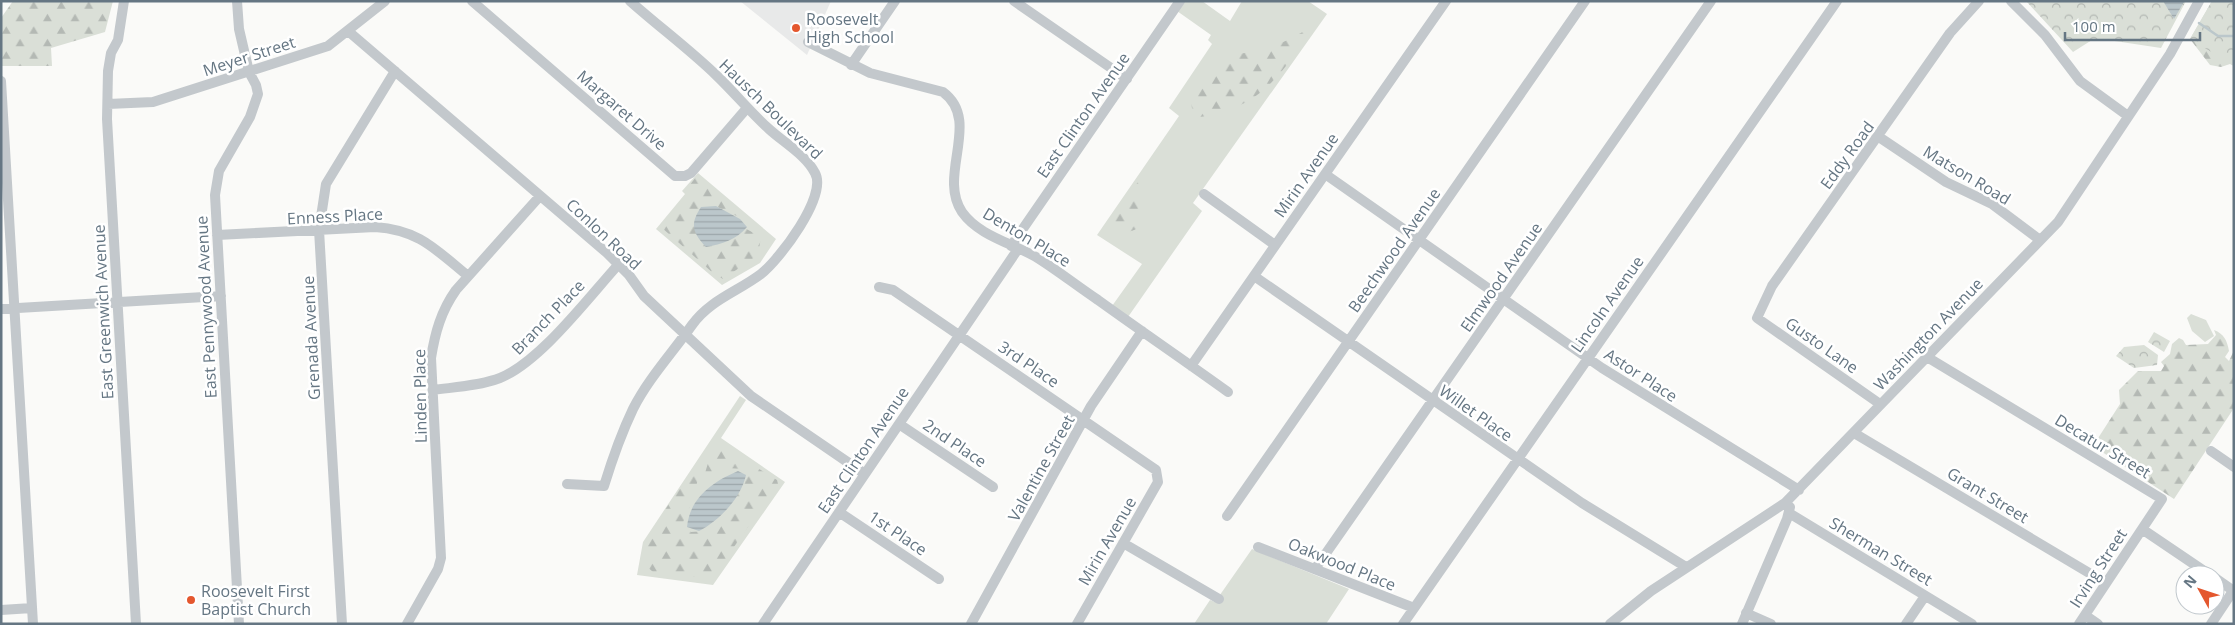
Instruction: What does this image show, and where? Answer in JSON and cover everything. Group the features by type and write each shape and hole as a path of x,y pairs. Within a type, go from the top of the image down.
{"street":[{"name":"East Greenwich Avenue","path":"124,1 118,40 111,53 108,71 108,104 136,624"},
{"name":"East Pennywood Avenue","path":"238,1 239,29 249,72 256,85 257,103 219,171 215,195 239,624"},
{"name":"Meyer Street","path":"108,104 153,102 328,46 385,1"},
{"name":"Margaret Drive","path":"472,1 675,176 685,176 692,173 747,108"},
{"name":"Hausch Boulevard","path":"567,484 604,486 617,447 634,408 685,335 708,306 760,274 771,265 805,218 817,196 818,179 812,167 747,108 716,75 630,1"},
{"path":"851,65 895,1"},
{"path":"1014,1 1127,79"},
{"name":"East Clinton Avenue","path":"764,624 864,474 988,294 1014,248 1180,1"},
{"name":"Mirin Avenue","path":"1192,366 1446,1"},
{"name":"Beechwood Avenue","path":"1227,516 1585,1"},
{"name":"Elmwood Avenue","path":"1315,569 1711,1"},
{"name":"Lincoln Avenue","path":"1403,624 1837,1"},
{"name":"Eddy Road","path":"1771,328 1757,318 1772,286 1879,137 1950,33 1980,1"},
{"path":"2012,1 2045,35 2080,81 2128,116"},
{"name":"Washington Avenue","path":"1610,624 1651,591 1795,493 2040,240 2072,204 2170,54 2199,1"},
{"name":"Conlon Road","path":"348,30 618,265 644,296 751,396 864,474"},
{"name":"Denton Place","path":"808,42 870,74 943,92 952,99 958,109 960,123 953,183 956,202 963,214 973,223 1014,248 1036,257 1228,392"},
{"name":"Grenada Avenue","path":"342,624 319,230 326,184 395,71"},
{"path":"1,81 33,624"},
{"name":"Matson Road","path":"1879,137 1946,182 1992,204 2040,240"},
{"name":"Astor Place","path":"1325,174 1588,358 1795,493"},
{"path":"1204,194 1275,246"},
{"name":"Linden Place","path":"407,624 438,569 441,558 431,358 435,333 447,304 468,276 540,196"},
{"name":"Enness Place","path":"217,236 375,227 406,232 424,240 468,276"},
{"name":"Branch Place","path":"433,390 484,383 518,368 538,352 618,265"},
{"name":"Willet Place","path":"1254,276 1582,503 1686,567"},
{"name":"3rd Place","path":"879,287 893,290 1150,464 1158,473"},
{"path":"1,309 221,296"},
{"name":"Gusto Lane","path":"1771,328 1880,404"},
{"name":"Valentine Street","path":"971,624 1091,406 1142,331"},
{"name":"Decatur Street","path":"1927,357 2162,499 2142,529"},
{"name":"2nd Place","path":"899,424 993,487"},
{"name":"Grant Street","path":"1854,433 2106,584"},
{"path":"2211,451 2234,466"},
{"name":"Mirin Avenue","path":"1077,624 1158,482 1158,473"},
{"path":"1742,624 1789,513 1795,493"},
{"name":"1st Place","path":"839,512 939,580"},
{"name":"Sherman Street","path":"1789,513 1972,624"},
{"path":"2142,529 2195,565"},
{"name":"Irving Street","path":"2082,620 2142,529"},
{"path":"1123,544 1219,599"},
{"name":"Oakwood Place","path":"1258,547 1414,608"},
{"path":"2211,624 2234,591"},
{"path":"1906,624 1925,596"},
{"path":"1,610 32,608"},
{"path":"1746,613 1771,624"},
{"path":"2082,620 2098,624"}],"shaded area":[{"name":"Roosevelt High School","path":"740,1 831,1 807,55"},
{"path":"2163,1 2184,2 2174,19"},
{"path":"716,206 740,219 747,227 728,241 706,247 695,232 695,218 701,207"},
{"path":"738,471 746,475 739,492 728,508 707,527 699,531 687,527 693,508 704,492 719,480"}],"green space":[{"path":"13,1 113,1 105,32 51,48 52,66 1,66 1,18"},
{"path":"1185,1 1202,1 1230,21 1242,1 1308,1 1327,14 1193,203 1202,211 1128,317 1112,306 1142,264 1097,235 1179,116 1169,108 1212,44 1208,40 1211,35 1177,11"},
{"path":"2026,1 2186,1 2161,48 2108,40 2092,40 2073,52"},
{"path":"2212,1 2234,1 2234,66 2230,64 2221,67 2210,65 2190,39"},
{"path":"2212,1 2234,1 2234,66 2190,39"},
{"path":"1316,24 1281,72 1255,96 1240,105 1222,112 1200,117 1192,108 1190,99 1229,55 1275,46"},
{"path":"1145,172 1137,201 1143,218 1142,225 1129,232 1114,229 1111,220"},
{"path":"698,173 776,239 760,263 722,285 656,229 685,194 682,191"},
{"path":"696,177 701,178 754,224 713,205 703,214 741,226 761,237 758,255 723,279 713,273 661,227 687,195 689,186"},
{"path":"2191,314 2206,320 2214,336 2205,342 2192,331 2187,318"},
{"path":"2214,330 2220,333 2226,341 2229,351 2225,357 2229,361 2234,350 2234,408 2174,499 2093,446 2120,404 2119,390 2138,371 2161,371 2164,366 2161,362 2170,354 2172,344 2179,338 2186,345 2208,344 2216,335"},
{"path":"2154,332 2170,341 2164,352 2148,342"},
{"path":"2144,345 2158,355 2157,365 2134,368 2116,356 2124,347"},
{"path":"740,396 746,400 721,438 785,482 713,585 637,575 643,542"},
{"path":"722,448 777,480 778,484 715,574 707,578 653,572 644,564 649,538 664,512 698,463 701,464 694,497 682,525 691,532 706,531 745,483 744,469 727,468 700,490 708,463"},
{"path":"1252,549 1349,589 1326,624 1194,624 1210,600 1215,602"}],"waterway":[{"path":"2199,23 2218,36 2234,36"}],"place":[{"name":"Roosevelt High School","path":"796,28"},
{"name":"Roosevelt First Baptist Church","path":"191,600"}]}
